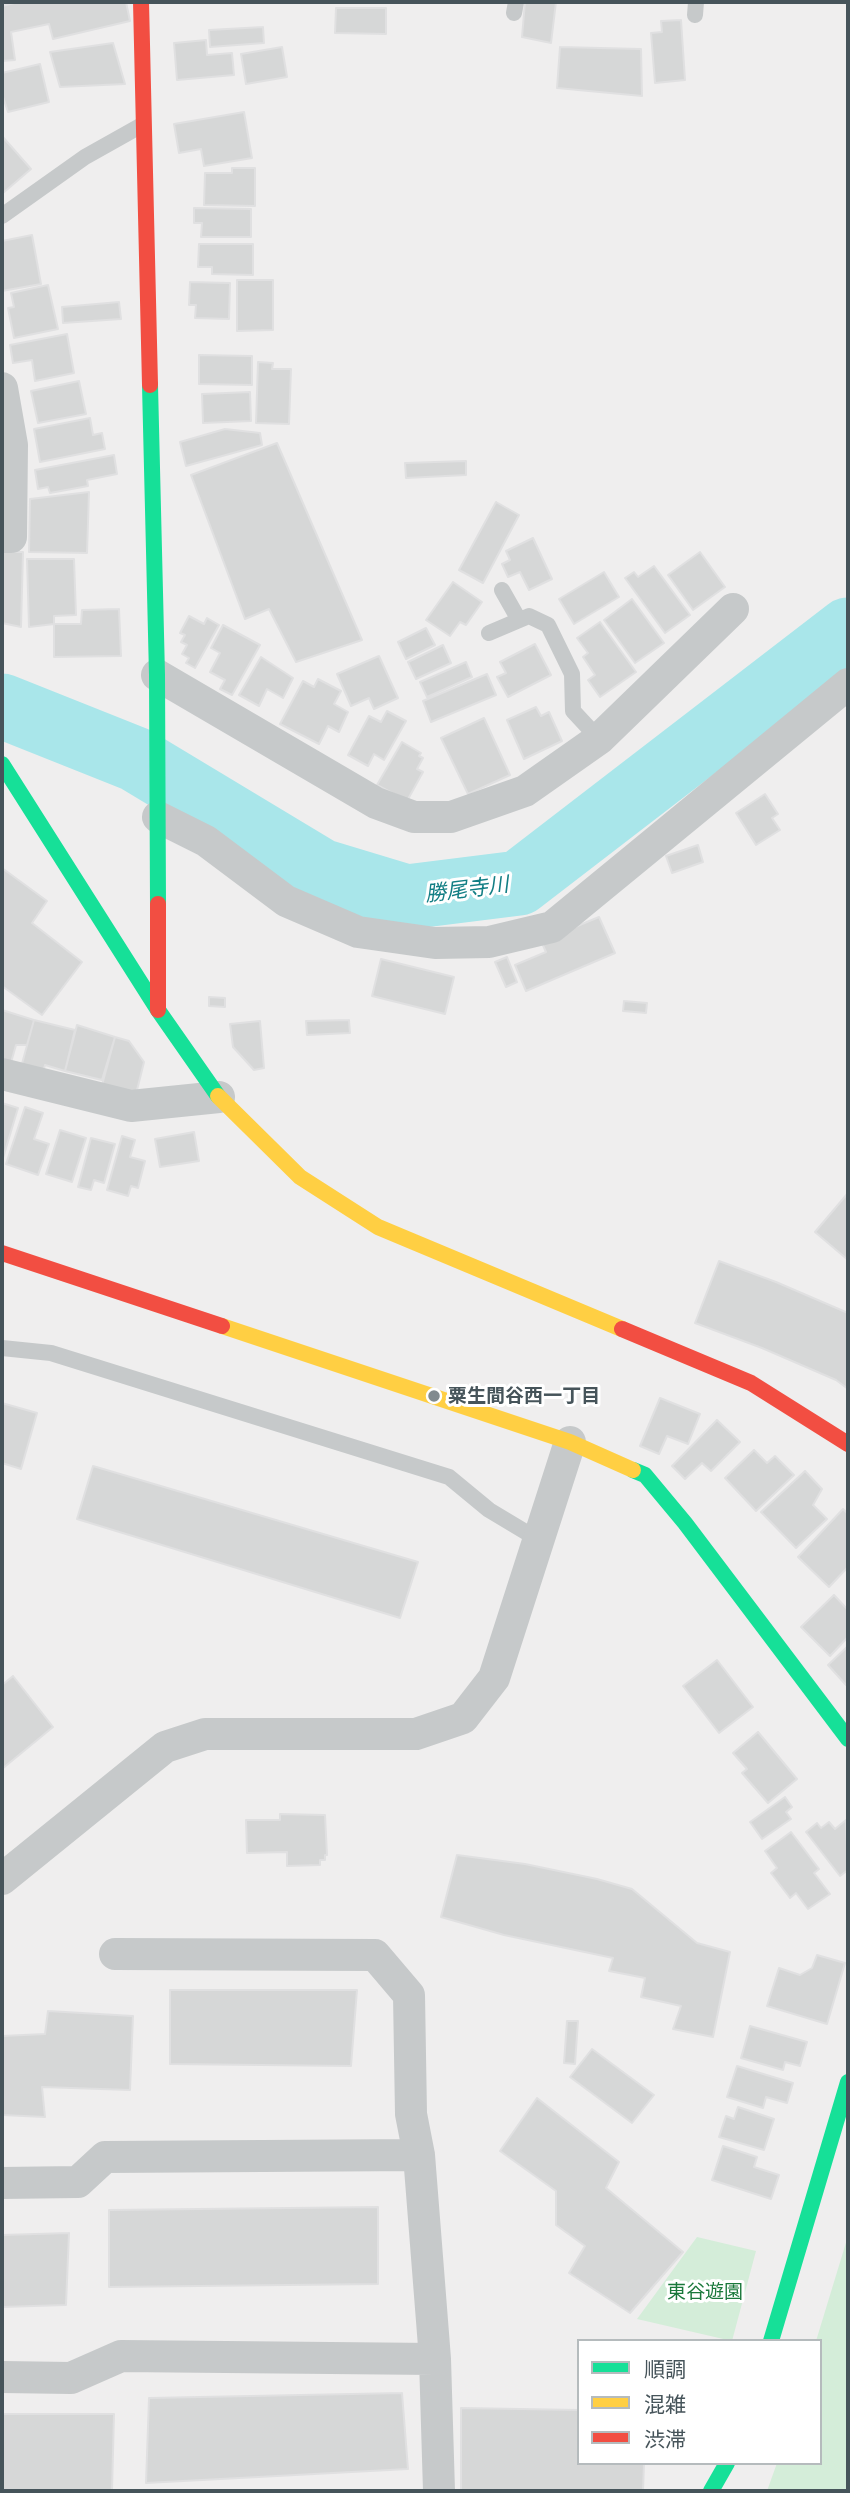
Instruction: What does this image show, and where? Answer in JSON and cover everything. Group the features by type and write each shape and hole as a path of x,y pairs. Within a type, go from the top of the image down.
{"street":[{"path":"141,2 157,676 158,1010"},
{"path":"2,388 12,444 10,537 2,537"},
{"path":"157,676 376,803 414,817 451,817 525,791 599,739 733,609"},
{"path":"158,817 206,841 286,901 358,932 435,943 489,943 552,928 848,684"},
{"path":"2,764 158,1010 219,1097 300,1177 378,1227 751,1382 848,1444"},
{"path":"2,1074 131,1107 219,1097"},
{"path":"2,1253 570,1442 645,1475 685,1523 848,1739"},
{"path":"2,1879 165,1747 205,1734 416,1734 463,1718 494,1678 570,1442"},
{"path":"115,1954 375,1955 409,1995 411,2114 419,2155 435,2359 439,2491"},
{"path":"772,2339 848,2082"},
{"path":"2,2183 78,2182 106,2157 419,2155"},
{"path":"2,2377 71,2378 121,2356 435,2359"},
{"path":"711,2491 726,2465"}],"lane":[{"path":"2,216 85,157 144,123"},
{"path":"502,590 519,620"},
{"path":"489,633 529,616 548,625 572,674 573,711 599,739"},
{"path":"2,1348 51,1353 449,1476 489,1510 539,1540"}],"green space":[{"path":"848,2236 848,2491 767,2491 776,2465 822,2465 822,2339 817,2339"},
{"name":"東谷遊園","path":"697,2237 756,2251 733,2339 637,2319"}],"building":[{"path":"18,2 126,2 130,21 53,39 49,24 11,32 15,60 2,61 2,6"},
{"path":"525,2 556,2 551,43 522,37"},
{"path":"336,8 386,8 386,34 335,33"},
{"path":"681,20 685,80 655,83 651,33 662,32 661,21"},
{"path":"263,27 264,43 210,47 209,30"},
{"path":"206,40 207,55 232,53 234,75 177,80 174,43"},
{"path":"113,43 125,84 60,87 50,52"},
{"path":"282,47 287,77 246,84 241,54"},
{"path":"560,47 641,49 642,96 557,88"},
{"path":"40,64 49,102 8,112 2,94 2,73"},
{"path":"244,112 252,158 204,166 201,149 179,153 174,124"},
{"path":"2,136 31,169 3,193 2,192"},
{"path":"232,168 255,168 255,206 204,205 205,173 232,173"},
{"path":"194,208 251,209 251,237 201,237 202,223 194,223"},
{"path":"32,235 41,284 2,291 2,241"},
{"path":"199,244 253,244 253,275 212,274 212,267 198,267"},
{"path":"237,280 273,280 273,330 237,331"},
{"path":"190,282 230,283 229,319 195,318 196,305 189,305"},
{"path":"48,285 58,329 14,338 8,308 14,307 11,293"},
{"path":"119,302 121,319 63,323 62,307"},
{"path":"67,334 74,373 35,381 32,360 13,363 10,345"},
{"path":"199,355 252,356 252,385 199,384"},
{"path":"258,362 273,363 272,369 291,369 289,424 256,423"},
{"path":"79,381 86,414 38,423 31,391"},
{"path":"250,392 251,421 203,423 202,394"},
{"path":"90,418 93,435 102,433 105,449 40,462 34,429"},
{"path":"225,429 260,433 262,445 186,466 180,442"},
{"path":"277,443 362,640 296,662 269,609 245,619 191,475"},
{"path":"114,455 117,474 87,480 88,486 50,493 48,487 38,489 35,470"},
{"path":"466,461 466,475 406,478 405,463"},
{"path":"89,492 87,553 29,552 30,499"},
{"path":"496,502 519,515 483,583 459,570"},
{"path":"533,538 552,579 529,590 520,572 508,577 502,564 510,560 506,551"},
{"path":"2,552 23,552 21,627 2,623"},
{"path":"700,552 725,587 693,610 668,575"},
{"path":"27,559 74,559 76,615 54,616 54,624 29,627"},
{"path":"654,566 690,615 665,633 625,578 634,572 638,577"},
{"path":"604,572 619,597 574,624 559,599"},
{"path":"453,582 482,602 466,625 460,622 450,636 426,620"},
{"path":"632,599 664,643 635,663 604,620"},
{"path":"119,609 121,656 54,657 54,624 81,624 82,610"},
{"path":"189,616 204,624 207,618 219,625 195,668 186,663 189,658 182,654 187,645 181,642 185,635 180,633"},
{"path":"600,622 636,672 600,697 588,680 595,675 583,657 588,653 577,638"},
{"path":"223,625 260,645 232,695 220,689 225,680 210,672 220,653 211,648"},
{"path":"426,628 435,645 406,659 398,642"},
{"path":"535,644 551,675 508,697 497,677 506,673 500,662"},
{"path":"443,645 451,663 416,679 408,662"},
{"path":"379,656 398,698 374,709 369,698 351,706 337,674"},
{"path":"261,657 293,678 283,698 267,689 259,706 239,695"},
{"path":"466,662 472,677 427,697 420,682"},
{"path":"487,674 496,695 431,722 423,701"},
{"path":"318,679 341,691 334,704 348,712 339,732 328,726 319,744 280,724 303,681 314,687"},
{"path":"536,707 541,716 549,712 562,741 524,759 507,720"},
{"path":"387,711 406,721 384,760 374,754 368,766 348,755 369,716 381,722"},
{"path":"484,718 510,775 468,794 441,738"},
{"path":"402,742 421,753 419,756 423,758 417,769 423,772 407,801 377,785"},
{"path":"765,794 778,814 772,818 780,830 756,845 736,813"},
{"path":"698,845 703,862 672,873 666,856"},
{"path":"2,868 47,901 32,923 82,962 42,1015 2,986"},
{"path":"599,917 615,953 526,991 515,965 546,952 541,941"},
{"path":"507,957 517,982 506,987 495,962"},
{"path":"381,959 454,977 445,1014 372,996"},
{"path":"209,997 225,998 225,1007 209,1006"},
{"path":"624,1001 647,1003 646,1013 623,1011"},
{"path":"2,1010 34,1020 27,1045 16,1045 10,1066 2,1064"},
{"path":"34,1020 75,1030 65,1071 45,1065 42,1076 20,1071"},
{"path":"349,1020 350,1033 307,1035 306,1021"},
{"path":"260,1021 264,1068 254,1070 233,1047 230,1024"},
{"path":"77,1025 115,1037 102,1080 65,1071"},
{"path":"115,1037 129,1041 144,1062 136,1094 102,1085"},
{"path":"2,1103 18,1108 3,1158 2,1158"},
{"path":"25,1107 43,1113 34,1139 49,1144 38,1175 6,1164"},
{"path":"60,1130 86,1138 72,1182 46,1174"},
{"path":"194,1132 199,1161 160,1167 155,1139"},
{"path":"122,1136 135,1140 130,1157 145,1161 138,1188 131,1186 128,1196 107,1190"},
{"path":"91,1138 115,1144 104,1183 94,1180 91,1190 78,1187"},
{"path":"848,1193 848,1260 815,1232"},
{"path":"719,1261 848,1313 848,1389 836,1380 762,1348 695,1323"},
{"path":"660,1398 700,1414 688,1444 667,1436 659,1454 640,1446"},
{"path":"2,1403 37,1413 21,1469 2,1463"},
{"path":"717,1420 740,1442 711,1471 702,1463 685,1479 672,1466"},
{"path":"754,1450 767,1463 775,1456 794,1475 756,1511 725,1478"},
{"path":"93,1466 418,1562 400,1618 77,1519"},
{"path":"805,1471 822,1489 813,1505 827,1519 796,1548 761,1512"},
{"path":"843,1509 848,1514 848,1567 829,1587 798,1557"},
{"path":"834,1595 848,1610 848,1637 830,1656 801,1627"},
{"path":"848,1646 848,1683 846,1685 828,1665"},
{"path":"717,1660 753,1707 719,1733 683,1686"},
{"path":"13,1676 53,1727 2,1769 2,1685"},
{"path":"758,1732 797,1779 768,1803 742,1773 747,1769 733,1753"},
{"path":"785,1797 792,1807 786,1812 791,1819 762,1839 750,1822"},
{"path":"280,1814 325,1815 327,1855 325,1860 320,1860 320,1865 287,1866 287,1852 247,1853 246,1820 280,1820"},
{"path":"846,1820 848,1870 840,1876 806,1832 817,1823 821,1828 829,1822 835,1829"},
{"path":"791,1832 819,1869 814,1873 830,1894 808,1909 796,1893 790,1898 771,1873 777,1868 765,1851"},
{"path":"457,1855 525,1864 632,1889 697,1943 730,1952 713,2037 673,2029 681,2006 641,1997 645,1978 609,1971 613,1958 504,1935 441,1917"},
{"path":"817,1955 845,1963 827,2024 767,2006 779,1968 800,1975 812,1968"},
{"path":"170,1990 357,1990 351,2066 170,2064"},
{"path":"48,2011 133,2016 130,2090 42,2087 45,2117 2,2115 2,2036 45,2034"},
{"path":"567,2021 578,2021 575,2064 564,2063"},
{"path":"750,2026 807,2042 800,2066 785,2062 783,2070 741,2058"},
{"path":"592,2049 654,2095 632,2123 570,2077"},
{"path":"737,2066 793,2083 787,2103 766,2097 763,2108 727,2097"},
{"path":"537,2098 619,2162 606,2188 683,2252 630,2313 569,2273 585,2246 556,2225 556,2191 500,2151"},
{"path":"738,2107 774,2119 764,2150 719,2137 726,2116 734,2119"},
{"path":"723,2146 757,2157 754,2167 779,2175 771,2199 712,2180"},
{"path":"378,2207 378,2284 109,2287 109,2210"},
{"path":"69,2233 66,2305 2,2307 2,2235"},
{"path":"402,2393 408,2469 146,2483 149,2398"},
{"path":"461,2408 577,2410 577,2465 644,2465 643,2491 461,2491"},
{"path":"2,2414 114,2414 112,2491 2,2491"}],"waterway":[{"name":"勝尾寺川","path":"2,706 135,759 321,871 407,897 519,883 848,630"}],"traffic: fast":[{"path":"150,385 157,675 158,904"},
{"path":"2,764 158,1010 218,1096"},
{"path":"633,1470 645,1475 685,1523 848,1739"},
{"path":"772,2339 848,2082"},
{"path":"711,2491 726,2465"}],"traffic: slow":[{"path":"218,1096 300,1177 378,1227 622,1329"},
{"path":"222,1326 570,1442 633,1470"}],"traffic: jam":[{"path":"141,2 150,385"},
{"path":"158,904 158,1010"},
{"path":"2,1253 222,1326"},
{"path":"622,1329 751,1383 848,1444"}],"place":[{"name":"粟生間谷西一丁目","path":"434,1396"}]}
